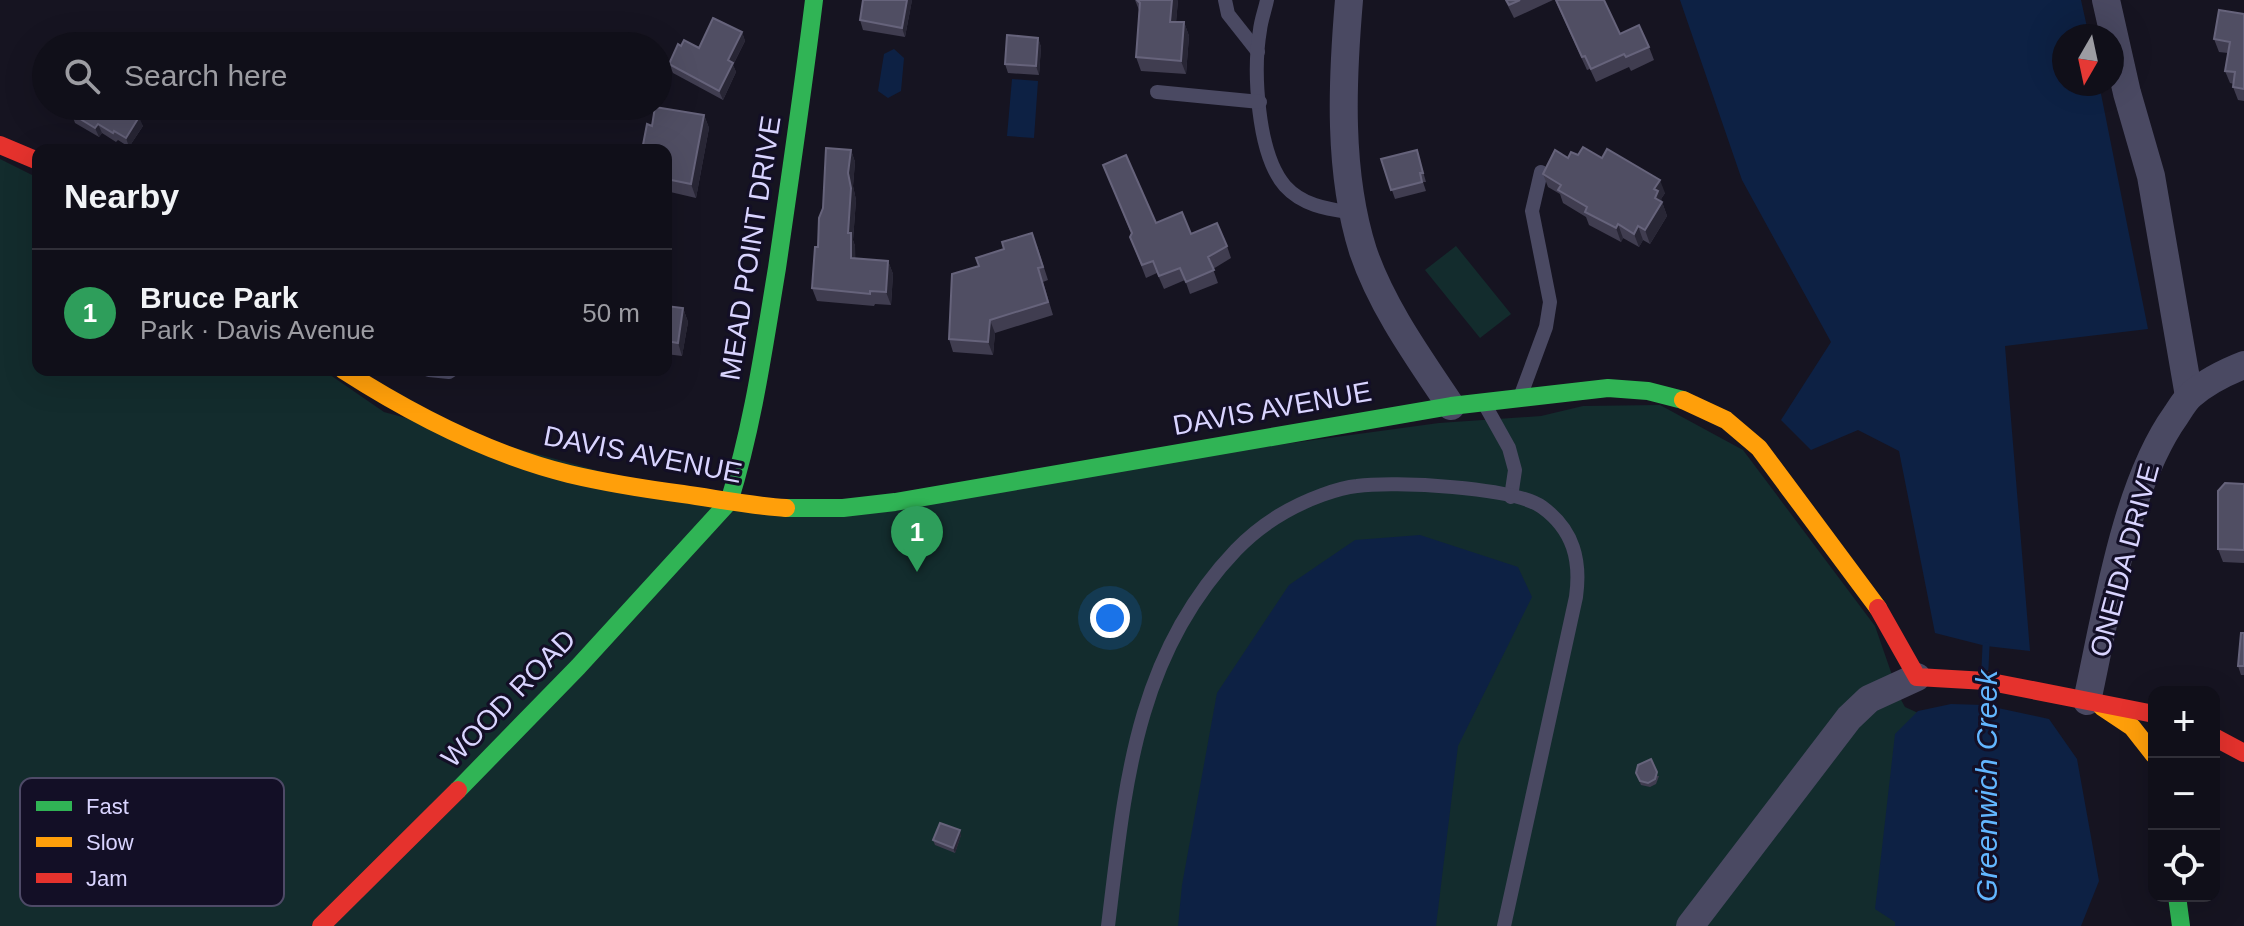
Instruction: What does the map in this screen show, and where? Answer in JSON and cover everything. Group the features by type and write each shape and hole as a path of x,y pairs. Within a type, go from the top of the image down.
{"main road":[{"name":"MEAD POINT DRIVE","path":"729,502 740,467 764,349 801,108 814,0"},
{"path":"0,145 32,158"},
{"name":"DAVIS AVENUE","path":"353,376 397,403 488,448 552,469 729,502 807,509 878,504 1451,406 1608,388 1648,391 1688,401 1726,420 1759,448 1931,677"},
{"name":"WOOD ROAD","path":"321,926 392,858 578,667 729,502"},
{"path":"1931,677 2045,691 2148,713"},
{"path":"2093,703 2132,726 2148,744"},
{"path":"2220,740 2244,753"},
{"path":"2178,902 2181,926"}],"street":[{"path":"1349,0 1344,96 1353,213 1375,281 1409,343 1451,406"},
{"path":"2106,0 2127,93 2151,176 2189,396"},
{"name":"ONEIDA DRIVE","path":"2093,703 2099,638 2149,461 2163,433 2189,396 2230,370 2244,365"},
{"path":"1690,926 1849,718 1869,699 1931,677"}],"lane":[{"path":"1225,0 1228,14 1258,52"},
{"path":"1267,0 1259,31 1258,52 1262,123 1271,160 1286,186 1315,207 1353,213"},
{"path":"1157,92 1260,102"},
{"path":"1519,400 1546,327 1550,302 1532,211 1541,172"},
{"path":"1485,404 1509,448 1515,470 1511,497"},
{"path":"1108,926 1126,783 1137,730 1174,637 1203,590 1234,552 1258,529 1292,508 1357,486 1454,486 1540,505 1563,527 1576,551 1579,575 1504,926"},
{"path":"1509,902 1518,926"}],"green space":[{"path":"0,159 32,175 32,376 332,376 384,412 760,515 1439,423 1541,416 1583,406 1660,405 1743,450 1875,626 1905,707 1938,722 1959,926 0,926"},
{"path":"1456,246 1511,314 1480,338 1425,270"}],"water":[{"path":"1680,0 2081,0 2086,24 2052,24 2052,96 2101,96 2148,329 2005,346 2030,651 1986,646 1935,633 1899,451 1858,430 1811,450 1781,420 1831,342 1742,180"},
{"path":"894,49 904,58 901,91 888,98 878,91 884,54"},
{"path":"1012,79 1038,81 1034,138 1007,136"},
{"path":"1420,535 1518,567 1532,597 1458,746 1436,926 1178,926 1182,885 1217,693 1289,585 1355,540"},
{"path":"1951,704 1984,705 2049,719 2077,759 2099,881 2081,926 1895,926 1895,922 1875,909 1895,734 1918,711"}],"building":[{"path":"863,0 907,0 902,28 860,20"},
{"path":"1137,0 1172,0 1170,22 1184,22 1181,61 1136,57 1140,3"},
{"path":"1556,0 1604,0 1620,34 1639,25 1649,47 1591,69 1585,56 1582,57"},
{"path":"2219,10 2244,14 2244,89 2233,87 2235,72 2225,71 2230,42 2214,39"},
{"path":"713,18 742,32 728,60 733,63 719,91 672,66 678,44 681,46 684,40 699,48"},
{"path":"1007,35 1038,38 1036,66 1005,64"},
{"path":"672,110 704,115 691,184 672,180 672,144 643,144 647,124 652,126 653,120 672,120"},
{"path":"82,120 137,120 126,138 98,124 95,128"},
{"path":"1583,147 1602,158 1607,149 1660,180 1654,189 1658,191 1655,198 1662,202 1645,230 1638,226 1634,234 1618,224 1616,228 1585,212 1587,207 1558,190 1561,185 1543,174 1555,150 1568,158 1571,152 1578,155"},
{"path":"826,148 851,150 848,233 851,233 851,258 888,261 886,292 870,291 870,294 812,288 815,247 818,247 819,218 823,208"},
{"path":"1417,150 1422,182 1391,190 1381,159"},
{"path":"1126,155 1156,223 1182,212 1191,234 1217,223 1227,246 1208,257 1214,270 1186,282 1180,268 1159,276 1153,261 1142,265 1103,165"},
{"path":"1032,233 1043,267 1038,268 1048,302 990,320 988,342 949,339 952,274 979,266 976,258 1004,249 1002,242"},
{"path":"672,307 683,308 678,343 672,342"},
{"path":"2225,483 2244,484 2244,550 2218,549 2218,491"},
{"path":"2241,633 2244,633 2244,666 2238,666"},
{"path":"1651,759 1657,772 1655,779 1648,783 1640,781 1636,773 1638,765"},
{"path":"940,823 960,830 953,848 933,840"}],"waterway":[{"name":"Greenwich Creek","path":"1985,668 1986,646"}],"traffic: fast":[{"path":"458,790 578,667 729,502 751,415 777,268 814,0"},
{"path":"786,508 843,508 895,502 1451,406 1608,388 1648,391 1683,400"},
{"path":"2178,902 2181,926"}],"traffic: slow":[{"path":"353,376 452,431 539,466 626,486 786,508"},
{"path":"1683,400 1726,420 1759,448 1878,608"},
{"path":"2102,707 2132,727 2148,747"}],"traffic: jam":[{"path":"0,145 32,158"},
{"path":"1878,608 1917,677 1986,681 2148,713"},
{"path":"2220,740 2244,753"},
{"path":"321,926 458,790"}],"place":[{"name":"Bruce Park","path":"917,572"}]}
